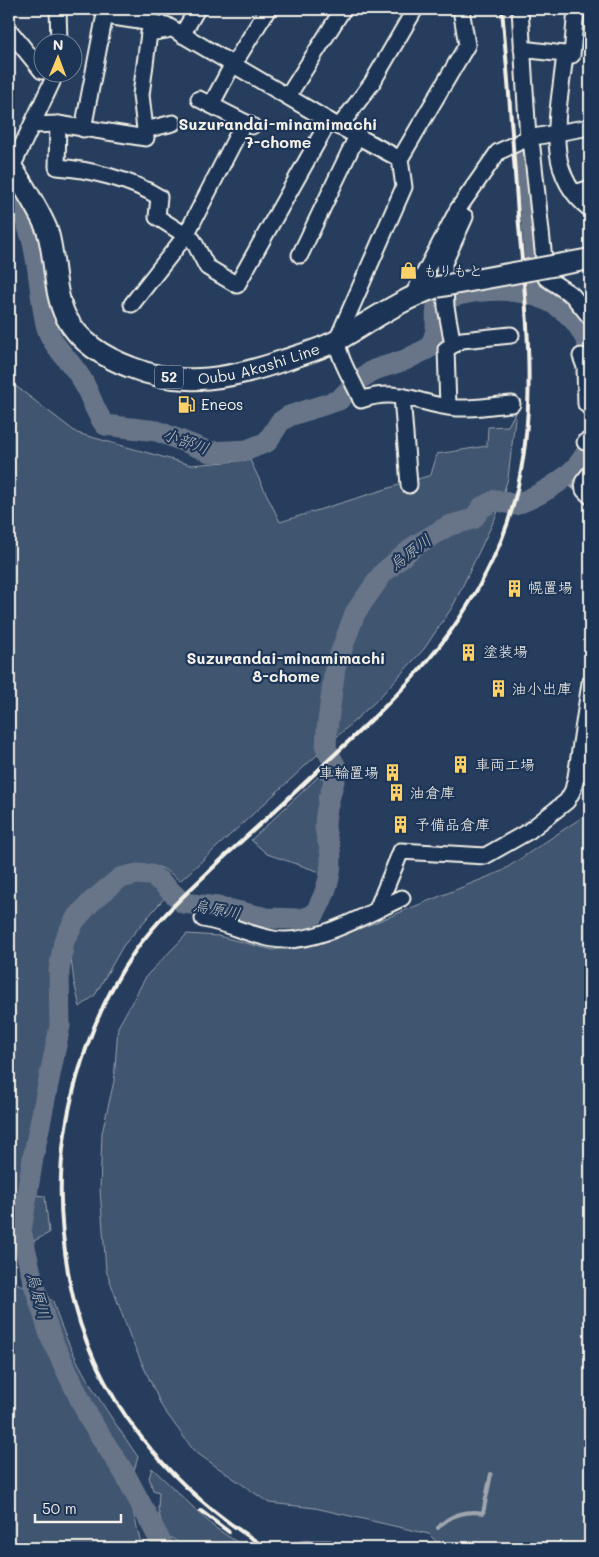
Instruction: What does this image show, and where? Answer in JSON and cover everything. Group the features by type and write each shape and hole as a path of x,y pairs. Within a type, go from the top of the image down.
{"main road":[{"name":"Oubu Akashi Line","path":"10,166 48,232 58,296 67,318 83,340 111,359 151,374 191,379 216,378 254,371 337,340 437,295 590,259"}],"street":[{"path":"58,9 59,32"},
{"path":"32,125 58,124 146,138 141,95 148,33 177,32 197,9"},
{"path":"132,304 186,235 248,124 205,102 234,64 268,9"},
{"path":"288,96 343,9"},
{"path":"58,124 57,167 79,168 147,190 159,197 157,217 193,240 208,267 237,285 334,124 372,83 415,9"},
{"path":"461,9 467,45 400,159 404,187 337,340 339,355 352,377 361,400 376,395 402,396 456,408 512,404"},
{"path":"520,9 528,138 532,148 545,274 546,278 572,295 590,317"},
{"path":"522,50 572,54 576,9"},
{"path":"83,129 106,12 148,15 334,124 400,159"},
{"path":"9,30 32,57"},
{"path":"565,54 556,152 560,168 575,193 590,209"},
{"path":"10,166 32,125 46,82"},
{"path":"145,130 173,123"},
{"path":"437,295 467,196 498,152 528,138 590,127"},
{"path":"300,255 357,136"},
{"path":"575,193 590,188"},
{"path":"453,345 437,295 444,263 466,216 467,196"},
{"path":"545,274 590,266"},
{"path":"448,406 446,348 462,340 512,335"},
{"path":"582,356 589,407"},
{"path":"402,396 408,485"},
{"path":"590,473 583,482 584,490 590,496"},
{"path":"377,909 402,851 485,856 540,823 567,802 583,772 590,683"},
{"path":"203,919 262,937 293,940 325,932 402,898"}],"shaded area":[{"path":"9,381 77,433 191,465 250,460 280,522 431,475 437,454 487,446 488,427 508,426 516,411 508,478 497,514 453,606 424,649 377,700 180,881 161,868 148,865 126,872 133,878 155,886 166,896 123,946 95,995 80,1007 74,982 70,951 55,948 63,1036 52,1099 22,1194 45,1196 49,1233 11,1253 10,1280 53,1301 68,1343 78,1363 138,1457 128,1490 142,1548 9,1548"},
{"path":"319,776 328,782 319,795 318,822 326,854 320,872 267,854 251,840"},
{"path":"590,812 590,1548 442,1548 429,1534 315,1508 269,1503 194,1451 162,1407 131,1339 106,1270 100,1190 102,1133 114,1081 118,1027 147,975 187,934 218,936 273,950 332,940 502,871"},
{"path":"152,1468 214,1527 246,1548 186,1548 164,1533 158,1509 159,1492 153,1490 149,1478"},
{"path":"330,1540 356,1548 287,1547 288,1543"}],"waterway":[{"path":"525,149 538,288"},
{"name":"小部川","path":"9,194 27,223 32,239 48,331 55,344 83,381 97,413 105,425 157,431 210,452 247,450 267,442 280,422 289,416 339,400 360,379 374,370 405,360 429,348 435,334 436,311 439,301 482,291 505,291 527,294 547,301 565,312 580,328 590,350"},
{"name":"烏原川","path":"164,1548 125,1474 90,1420 51,1338 33,1281 21,1231 33,1158 60,1026 59,971 64,941 75,920 91,902 120,878 137,874 151,875 183,903 218,907 267,918 300,919 314,915 328,883 331,866 325,819 337,769 326,748 335,668 355,613 383,573 416,545 448,526 473,519 482,507 496,500 515,505 548,489 578,465 590,444"},
{"path":"564,479 580,493"},
{"path":"438,1528 447,1520 459,1514 483,1513 491,1474"}],"railway":[{"path":"267,1548 232,1525 199,1498 168,1468 140,1436 116,1401 96,1364 81,1324 70,1283 65,1252 61,1193 65,1135 77,1076 87,1046 114,985 135,951 154,927 187,893 384,708 429,659 468,605 501,541 514,502 523,462 529,379 525,296 502,9"},
{"path":"201,1511 229,1532"}],"place":[{"name":"もりもと","path":"409,271"},
{"name":"Eneos","path":"187,405"},
{"name":"幌置場","path":"514,588"},
{"name":"塗装場","path":"469,652"},
{"name":"油小出庫","path":"498,689"},
{"name":"車両工場","path":"461,765"},
{"name":"車輪置場","path":"393,773"},
{"name":"油倉庫","path":"396,793"},
{"name":"予備品倉庫","path":"401,825"}],"district":[{"name":"Suzurandai-minamimachi 7-chome","path":"278,133"},
{"name":"Suzurandai-minamimachi 8-chome","path":"286,667"}]}
